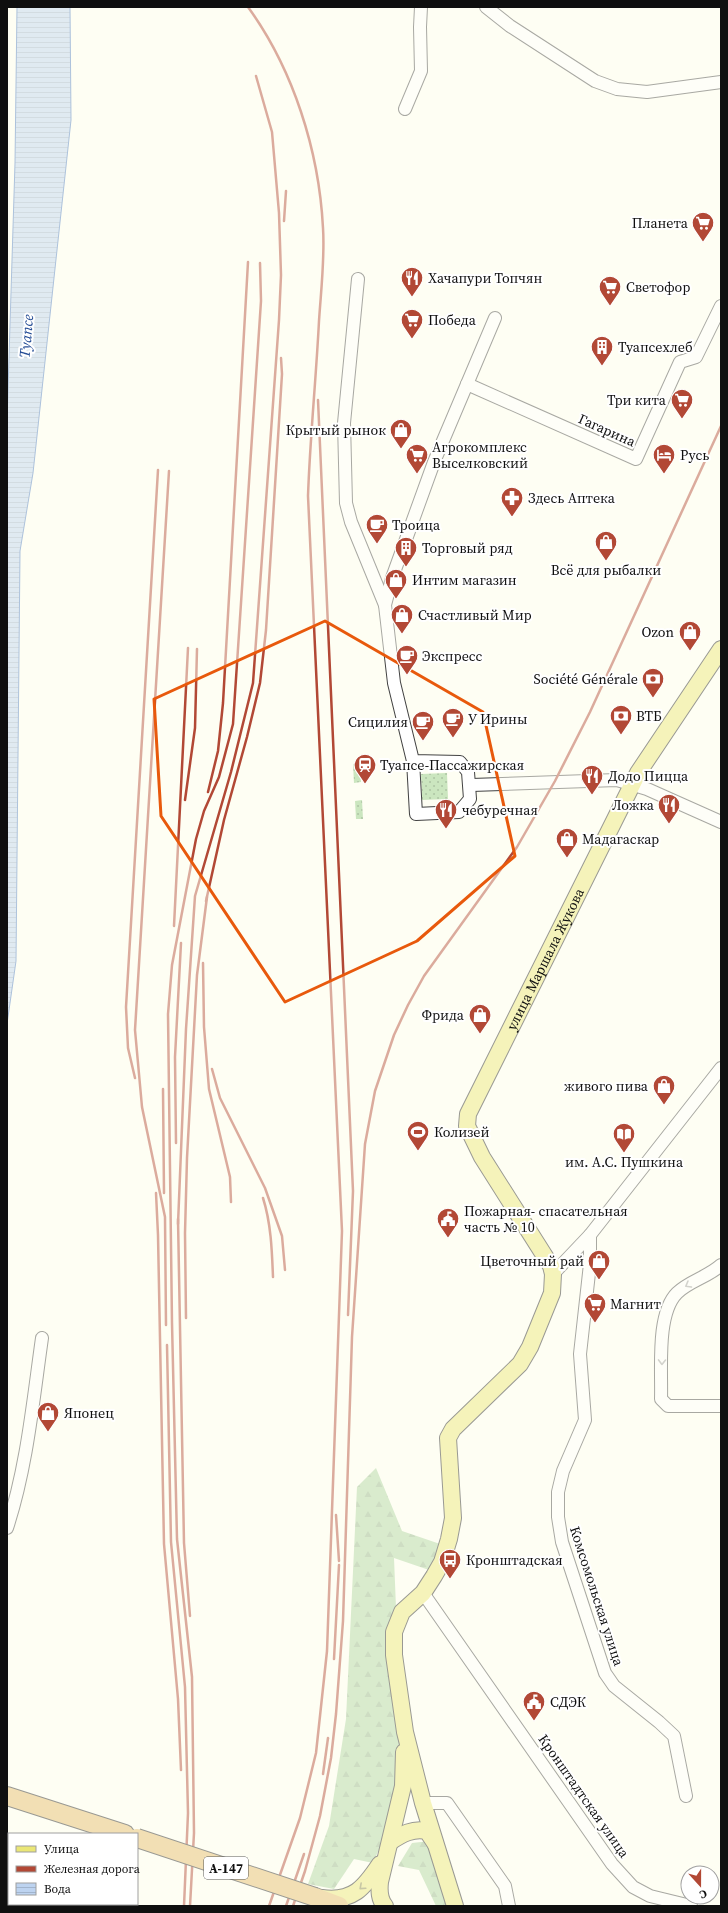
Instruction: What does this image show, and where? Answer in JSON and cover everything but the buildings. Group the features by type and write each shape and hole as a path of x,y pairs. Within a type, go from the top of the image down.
{"highway":[{"name":"А-147","path":"7,1796 122,1833"},
{"name":"А-147","path":"138,1838 320,1902 339,1906"}],"main road":[{"name":"улица Маршала Жукова","path":"553,1274 551,1266 482,1157 467,1126 468,1114 642,766 721,649"},
{"path":"455,1906 424,1806 405,1732 394,1655 394,1632 402,1612 423,1592 442,1562 449,1539 453,1518 448,1438 453,1429 520,1364 530,1347 552,1293 553,1274"},
{"path":"385,1906 379,1893 387,1849 403,1786 405,1732"},
{"path":"397,1811 405,1806 413,1804 424,1806"},
{"path":"387,1849 406,1832 422,1830 427,1831 435,1843"},
{"name":"А-147","path":"320,1902 341,1899 361,1889 387,1849"}],"street":[{"path":"405,109 421,71 421,7"},
{"path":"486,7 510,26 594,81 617,89 647,92 721,82"},
{"path":"358,280 344,423 346,502 351,522 385,605 394,683 413,761 416,814 459,812 470,799 468,772 460,762 413,761"},
{"name":"Гагарина","path":"467,384 636,460 680,362 696,357 721,306"},
{"path":"385,605 402,548 434,462 495,318"},
{"path":"470,785 617,780 633,784 721,822"},
{"path":"553,1274 590,1235 721,1068"},
{"name":"Комсомольская улица","path":"590,1235 590,1264 580,1354 585,1420 563,1471 558,1492 558,1517 562,1542 605,1673 614,1686 674,1736 686,1796"},
{"path":"721,1265 678,1292 668,1306 663,1323 661,1400 668,1406 721,1406"},
{"path":"7,1528 12,1514 28,1440 42,1338"},
{"name":"Кронштадтская улица","path":"423,1592 612,1864 633,1887 650,1896 691,1906"},
{"path":"424,1806 447,1803 504,1886 509,1906"}],"highlighted area":[{"path":"325,621 483,712 515,856 417,941 285,1002 161,816 154,699"}],"green space":[{"path":"360,763 361,782 354,783 353,764"},
{"path":"447,773 448,799 422,800 421,774"},
{"path":"362,800 363,819 356,819 355,801"},
{"path":"376,1468 402,1531 443,1545 432,1571 394,1558 401,1733 400,1787 387,1831 373,1863 354,1859 334,1889 308,1884 329,1826 346,1719 357,1487"},
{"path":"430,1841 453,1906 436,1906 419,1870 398,1866 412,1843"}],"water":[{"name":"Туапсе","path":"17,7 70,7 71,120 33,473 20,551 16,961 7,1024 7,422 15,163"}],"railway":[{"path":"248,7 264,31 278,57 301,112 316,169 323,228 324,251 308,496 342,1231 327,1651 316,1753 300,1818 269,1906"},
{"path":"178,1224 186,1029 195,896 231,772 253,683 279,320 281,275 279,213 272,132 256,76"},
{"path":"284,221 286,191"},
{"path":"208,792 218,751 223,703 248,262"},
{"path":"190,1906 194,1833 192,1677 177,1539 172,1323 168,1014 172,965 196,839 204,811 219,777 233,724 261,301 260,263"},
{"path":"206,901 224,820 260,683 266,630 282,374 281,358"},
{"path":"318,400 353,1191 348,1315"},
{"path":"293,1906 305,1871 320,1816 331,1758 336,1714 343,1621 352,1337 365,1144 375,1091 394,1035 424,976 517,847 555,781 590,712 721,426"},
{"path":"135,1078 128,1048 126,1007 158,470"},
{"path":"166,1325 165,1217 142,1107 135,1030 169,471"},
{"path":"174,926 188,648"},
{"path":"185,800 195,728 197,649"},
{"path":"186,1318 185,1233 187,1158 197,975 207,897"},
{"path":"176,1143 175,1057 181,943"},
{"path":"203,963 204,1027 209,1089 230,1177 231,1202"},
{"path":"212,1069 220,1098 265,1188 282,1236 285,1270"},
{"path":"163,1089 164,1193"},
{"path":"156,1193 164,1544 178,1699 181,1770"},
{"path":"263,1198 272,1247 273,1277"},
{"path":"178,1219 184,1543 190,1616"},
{"path":"167,1345 171,1542 185,1687 188,1813 184,1906"},
{"path":"336,1515 339,1561"},
{"path":"334,1659 339,1565"},
{"path":"323,1774 328,1738"},
{"path":"286,1906 304,1854"}],"place":[{"name":"Планета","path":"703,242"},
{"name":"Хачапури Топчян","path":"412,298"},
{"name":"Светофор","path":"610,306"},
{"name":"Победа","path":"412,340"},
{"name":"Туапсехлеб","path":"602,366"},
{"name":"Три кита","path":"682,420"},
{"name":"Крытый рынок","path":"401,450"},
{"name":"Агрокомплекс Выселковский","path":"417,474"},
{"name":"Русь","path":"664,474"},
{"name":"Здесь Аптека","path":"512,518"},
{"name":"Троица","path":"377,544"},
{"name":"Всё для рыбалки","path":"606,562"},
{"name":"Торговый ряд","path":"406,568"},
{"name":"Интим магазин","path":"396,600"},
{"name":"Счастливый Мир","path":"402,634"},
{"name":"Ozon","path":"690,652"},
{"name":"Экспресс","path":"407,676"},
{"name":"Société Générale","path":"653,698"},
{"name":"ВТБ","path":"621,736"},
{"name":"У Ирины","path":"453,738"},
{"name":"Сицилия","path":"423,742"},
{"name":"Туапсе-Пассажирская","path":"365,784"},
{"name":"Додо Пицца","path":"592,796"},
{"name":"Ложка","path":"669,824"},
{"name":"чебуречная","path":"446,830"},
{"name":"Мадагаскар","path":"567,858"},
{"name":"Фрида","path":"480,1034"},
{"name":"живого пива","path":"664,1106"},
{"name":"Колизей","path":"418,1152"},
{"name":"им. А.С. Пушкина","path":"624,1154"},
{"name":"Пожарная- спасательная часть № 10","path":"448,1238"},
{"name":"Цветочный рай","path":"599,1280"},
{"name":"Магнит","path":"595,1324"},
{"name":"Японец","path":"48,1432"},
{"name":"Кронштадская","path":"450,1580"},
{"name":"СДЭК","path":"534,1722"}]}
